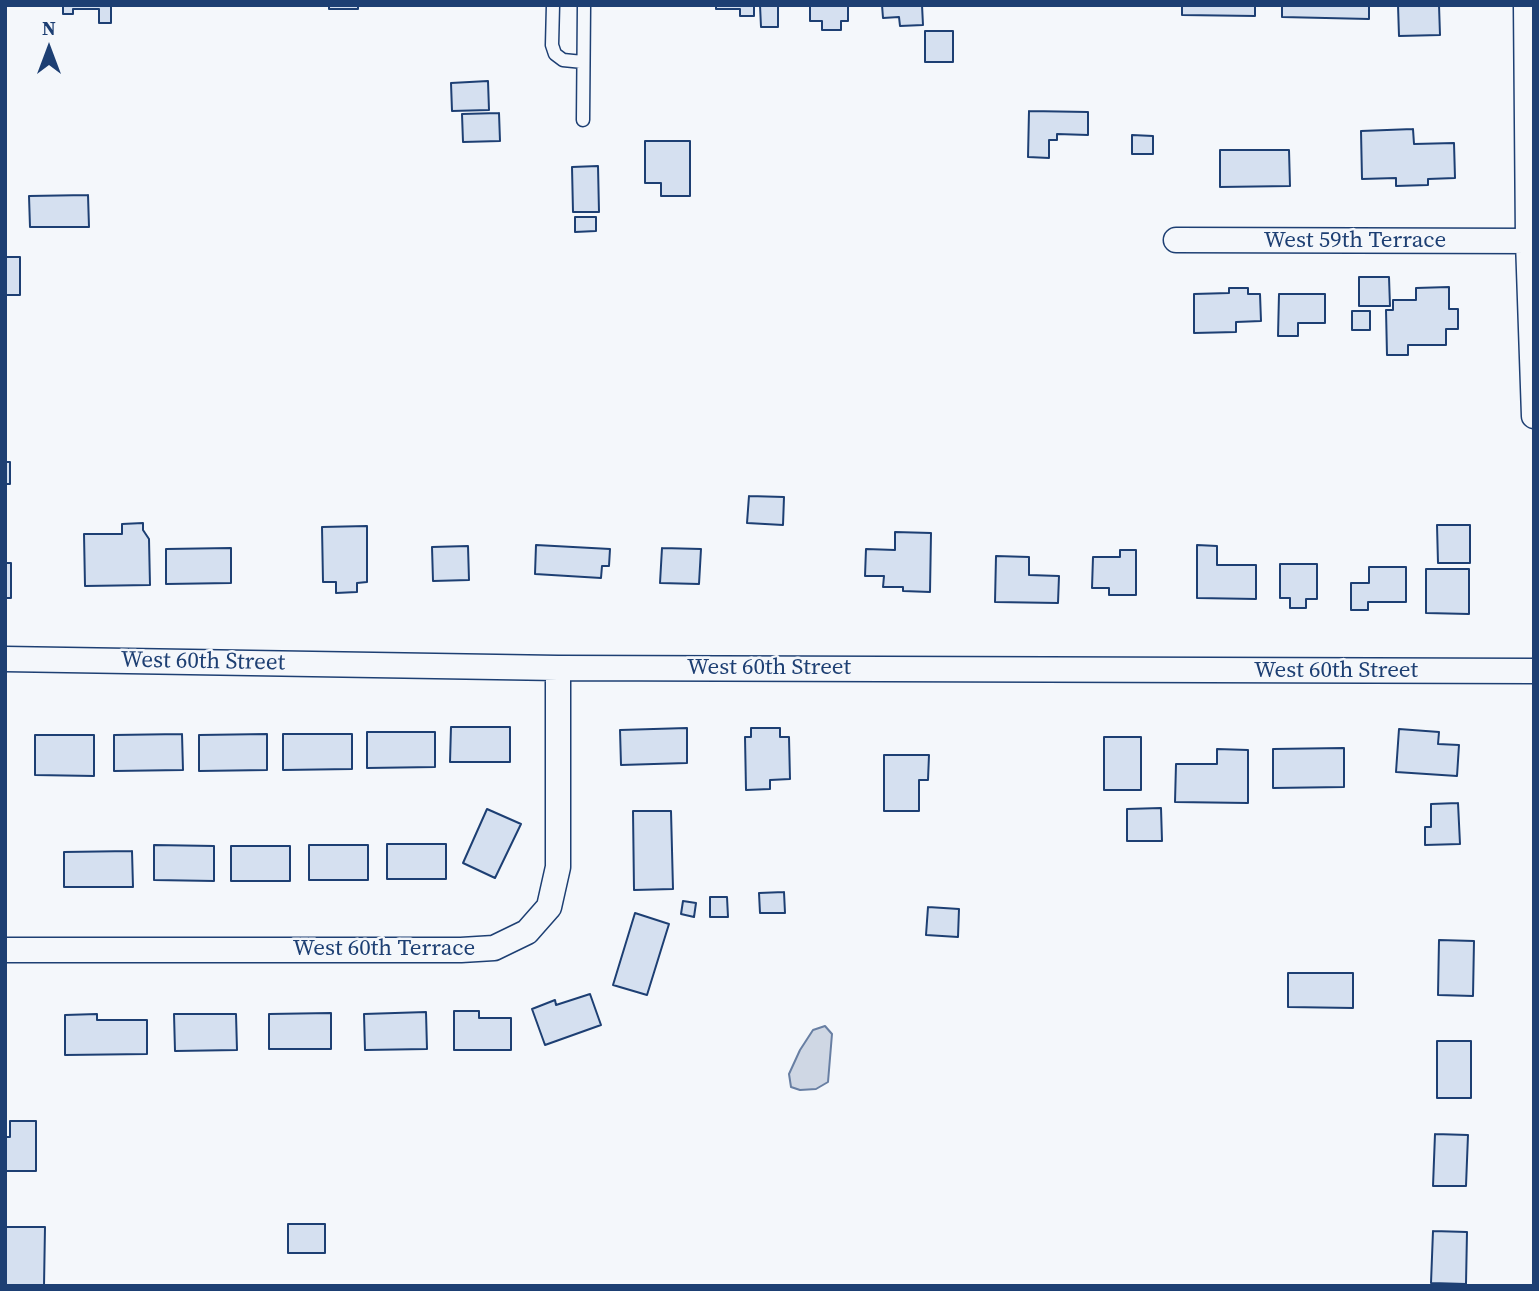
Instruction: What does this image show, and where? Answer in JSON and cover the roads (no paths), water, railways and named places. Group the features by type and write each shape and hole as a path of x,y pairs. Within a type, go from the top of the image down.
{"street":[{"path":"1526,5 1534,416"},
{"name":"West 59th Terrace","path":"1176,240 1531,241"},
{"name":"West 60th Street","path":"5,659 558,668 1534,671"},
{"name":"West 60th Terrace","path":"5,950 461,950 494,948 527,932 549,906 558,867 558,668"}],"lane":[{"path":"553,5 552,45 555,54 563,60 583,62"},
{"path":"583,120 584,5"}]}
